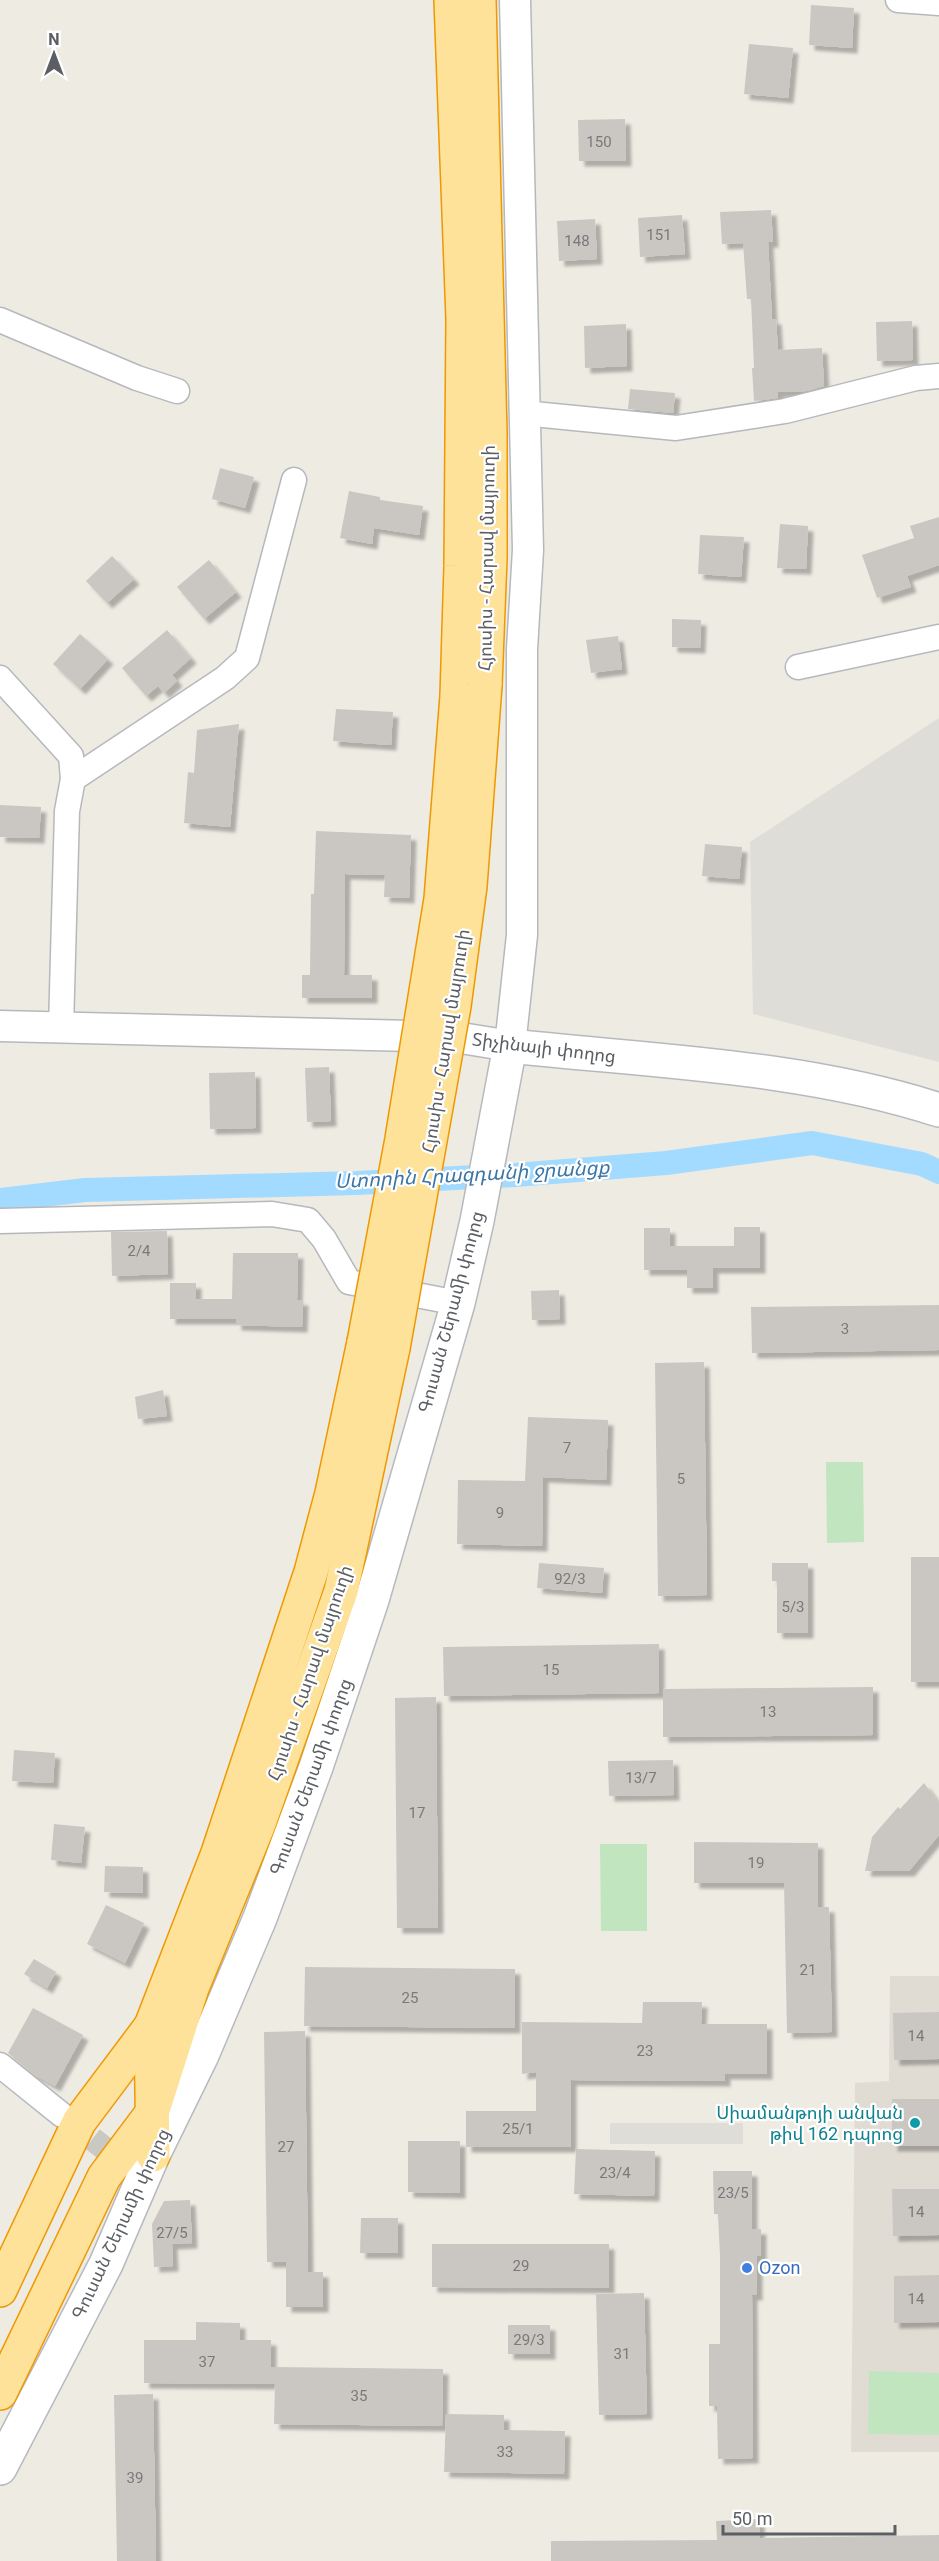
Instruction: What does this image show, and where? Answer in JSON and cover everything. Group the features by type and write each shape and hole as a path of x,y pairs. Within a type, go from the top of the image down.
{"highway":[{"name":"Հյուսիս - Հարավ մայրուղի","path":"0,2393 104,2177 152,2113 192,1988 258,1826 341,1591 379,1345 454,1006 470,886 471,690 461,566 463,319 452,0"},
{"name":"Հյուսիս - Հարավ մայրուղի","path":"471,690 490,558 490,434 479,0"},
{"name":"Հյուսիս - Հարավ մայրուղի","path":"0,2290 79,2122 151,2026 218,1854 311,1572 332,1493 379,1345"},
{"name":"Հյուսիս - Հարավ մայրուղի","path":"151,2026 152,2113"},
{"path":"141,2166 152,2113"}],"main road":[{"name":"Տիչինայի փողոց","path":"510,1046 783,1074 899,1097 939,1110"},
{"name":"Գուսան Շերամի փողոց","path":"0,2468 106,2264 141,2166 202,2055 255,1929 316,1767 372,1600 458,1303 477,1221 510,1046"}],"street":[{"path":"510,1046 522,935 522,649 528,550 515,0"},
{"path":"898,0 939,3"},
{"path":"0,320 137,378 177,391"},
{"path":"523,413 676,428 785,411 916,378 939,376"},
{"path":"73,779 225,678 247,658 294,480"},
{"path":"798,667 939,637"},
{"path":"0,678 71,756 73,779 67,811 61,1028"},
{"name":"Տիչինայի փողոց","path":"0,1026 455,1036 510,1046"},
{"path":"0,1221 272,1214 308,1220 324,1239 349,1282 458,1303"},
{"path":"0,2065 62,2115"}],"shaded area":[{"path":"939,718 939,1062 753,1014 750,842"},
{"path":"890,1976 939,1976 939,2452 851,2452 855,2083 889,2081"},
{"path":"610,2123 743,2123 743,2144 610,2144"}],"green space":[{"path":"826,1462 863,1462 864,1542 827,1543"},
{"path":"600,1844 647,1844 647,1931 601,1931"},
{"path":"869,2371 939,2373 939,2435 868,2434"}],"building":[{"path":"811,5 854,8 852,48 809,45"},
{"path":"749,44 793,48 788,98 744,94"},
{"path":"625,119 626,161 579,161 578,120"},
{"path":"771,210 773,242 768,242 772,319 776,319 778,350 822,348 824,386 807,391 778,392 778,398 754,401 751,299 747,299 743,243 722,244 720,212"},
{"path":"682,215 685,254 640,257 638,218"},
{"path":"595,219 597,259 559,261 557,221"},
{"path":"912,321 913,360 877,361 876,322"},
{"path":"626,324 627,366 585,368 584,326"},
{"path":"630,389 675,393 673,413 628,409"},
{"path":"220,468 254,477 245,508 212,499"},
{"path":"349,491 380,497 380,500 423,506 419,535 374,528 372,544 340,538"},
{"path":"939,517 939,565 907,576 911,587 877,598 862,555 914,538 910,526"},
{"path":"780,524 808,526 806,569 777,568"},
{"path":"700,535 744,537 741,577 698,574"},
{"path":"112,556 134,579 107,603 86,581"},
{"path":"209,560 236,592 204,619 177,587"},
{"path":"672,619 701,620 700,648 672,647"},
{"path":"167,630 191,658 172,675 177,681 164,693 158,686 146,696 122,668"},
{"path":"80,634 108,659 80,689 53,664"},
{"path":"618,636 622,669 591,673 586,640"},
{"path":"336,709 393,712 391,745 333,741"},
{"path":"239,724 230,827 184,823 188,772 194,773 197,730"},
{"path":"0,805 41,807 39,838 0,837"},
{"path":"316,831 411,835 409,898 384,897 385,875 345,874 344,975 372,975 372,998 302,998 302,975 310,975 311,894 314,894"},
{"path":"705,844 742,847 739,879 702,876"},
{"path":"329,1067 331,1121 307,1122 305,1068"},
{"path":"255,1072 256,1128 210,1129 209,1073"},
{"path":"734,1227 760,1227 760,1268 713,1268 713,1288 687,1288 687,1270 644,1270 644,1228 670,1228 670,1246 734,1246"},
{"path":"167,1231 168,1274 112,1276 111,1232"},
{"path":"233,1253 298,1253 297,1300 303,1300 302,1327 236,1325 236,1319 170,1319 170,1283 196,1283 196,1299 232,1299"},
{"path":"559,1290 560,1319 532,1320 531,1291"},
{"path":"939,1305 939,1350 752,1353 751,1307"},
{"path":"704,1362 707,1595 658,1596 655,1363"},
{"path":"163,1390 167,1416 138,1419 135,1397"},
{"path":"528,1417 608,1420 606,1480 543,1477 542,1546 457,1544 458,1480 525,1481"},
{"path":"911,1557 939,1557 939,1682 911,1682"},
{"path":"539,1563 604,1568 602,1593 537,1588"},
{"path":"772,1563 808,1563 808,1633 777,1633 777,1581 772,1581"},
{"path":"659,1644 659,1693 444,1696 443,1647"},
{"path":"873,1687 873,1735 663,1737 663,1689"},
{"path":"436,1697 438,1928 397,1928 395,1698"},
{"path":"14,1750 55,1753 53,1783 12,1781"},
{"path":"673,1760 674,1795 609,1796 608,1761"},
{"path":"924,1783 939,1803 939,1835 909,1871 865,1871 872,1837 898,1807 900,1809"},
{"path":"54,1824 85,1827 81,1863 51,1860"},
{"path":"694,1842 818,1843 818,1907 829,1907 832,2032 787,2033 784,1883 694,1883"},
{"path":"105,1866 143,1867 143,1893 104,1892"},
{"path":"106,1905 144,1923 125,1963 87,1944"},
{"path":"34,1959 56,1972 47,1988 24,1974"},
{"path":"305,1967 515,1969 515,2028 304,2026"},
{"path":"643,2002 702,2002 701,2024 767,2024 767,2074 725,2074 725,2081 571,2080 571,2147 466,2147 466,2111 536,2111 536,2072 522,2074 522,2022 642,2023"},
{"path":"33,2008 83,2035 55,2086 33,2074 8,2053"},
{"name":"Սիամանթոյի անվան թիվ 162 դպրոց","path":"939,2012 939,2059 894,2060 893,2013"},
{"path":"305,2031 308,2272 323,2272 323,2307 286,2307 286,2262 267,2262 264,2032"},
{"name":"Սիամանթոյի անվան թիվ 162 դպրոց","path":"892,2099 939,2099 939,2146 892,2146"},
{"path":"408,2141 460,2141 460,2193 408,2192"},
{"path":"576,2149 655,2151 654,2196 574,2194"},
{"path":"713,2171 752,2171 752,2229 761,2229 761,2256 757,2256 757,2295 752,2295 753,2458 718,2459 717,2406 709,2406 709,2344 720,2344 720,2256 718,2214 714,2214"},
{"name":"Սիամանթոյի անվան թիվ 162 դպրոց","path":"892,2189 939,2189 939,2235 893,2236"},
{"path":"190,2200 192,2243 172,2244 173,2266 154,2267 152,2224 164,2201"},
{"path":"361,2218 398,2218 398,2253 360,2253"},
{"path":"432,2244 609,2244 609,2288 432,2287"},
{"path":"939,2275 939,2322 894,2323 894,2276"},
{"path":"644,2293 647,2414 599,2415 596,2294"},
{"path":"196,2322 240,2323 240,2340 271,2340 271,2367 443,2369 442,2426 274,2424 275,2384 144,2383 144,2340 196,2340"},
{"path":"508,2325 550,2325 550,2354 508,2354"},
{"path":"153,2394 156,2561 117,2561 114,2395"},
{"path":"446,2414 504,2415 504,2430 565,2431 564,2474 444,2472"},
{"path":"759,2519 760,2538 939,2535 939,2561 551,2561 551,2541 717,2540 716,2521"}],"waterway":[{"name":"Ստորին Հրազդանի ջրանցք","path":"0,1200 85,1190 357,1183 515,1175 666,1163 812,1143 922,1164 939,1172"}],"tunnel":[{"path":"64,2117 126,2165"}],"place":[{"name":"Սիամանթոյի անվան թիվ 162 դպրոց","path":"915,2123"},
{"name":"Ozon","path":"747,2268"}]}
